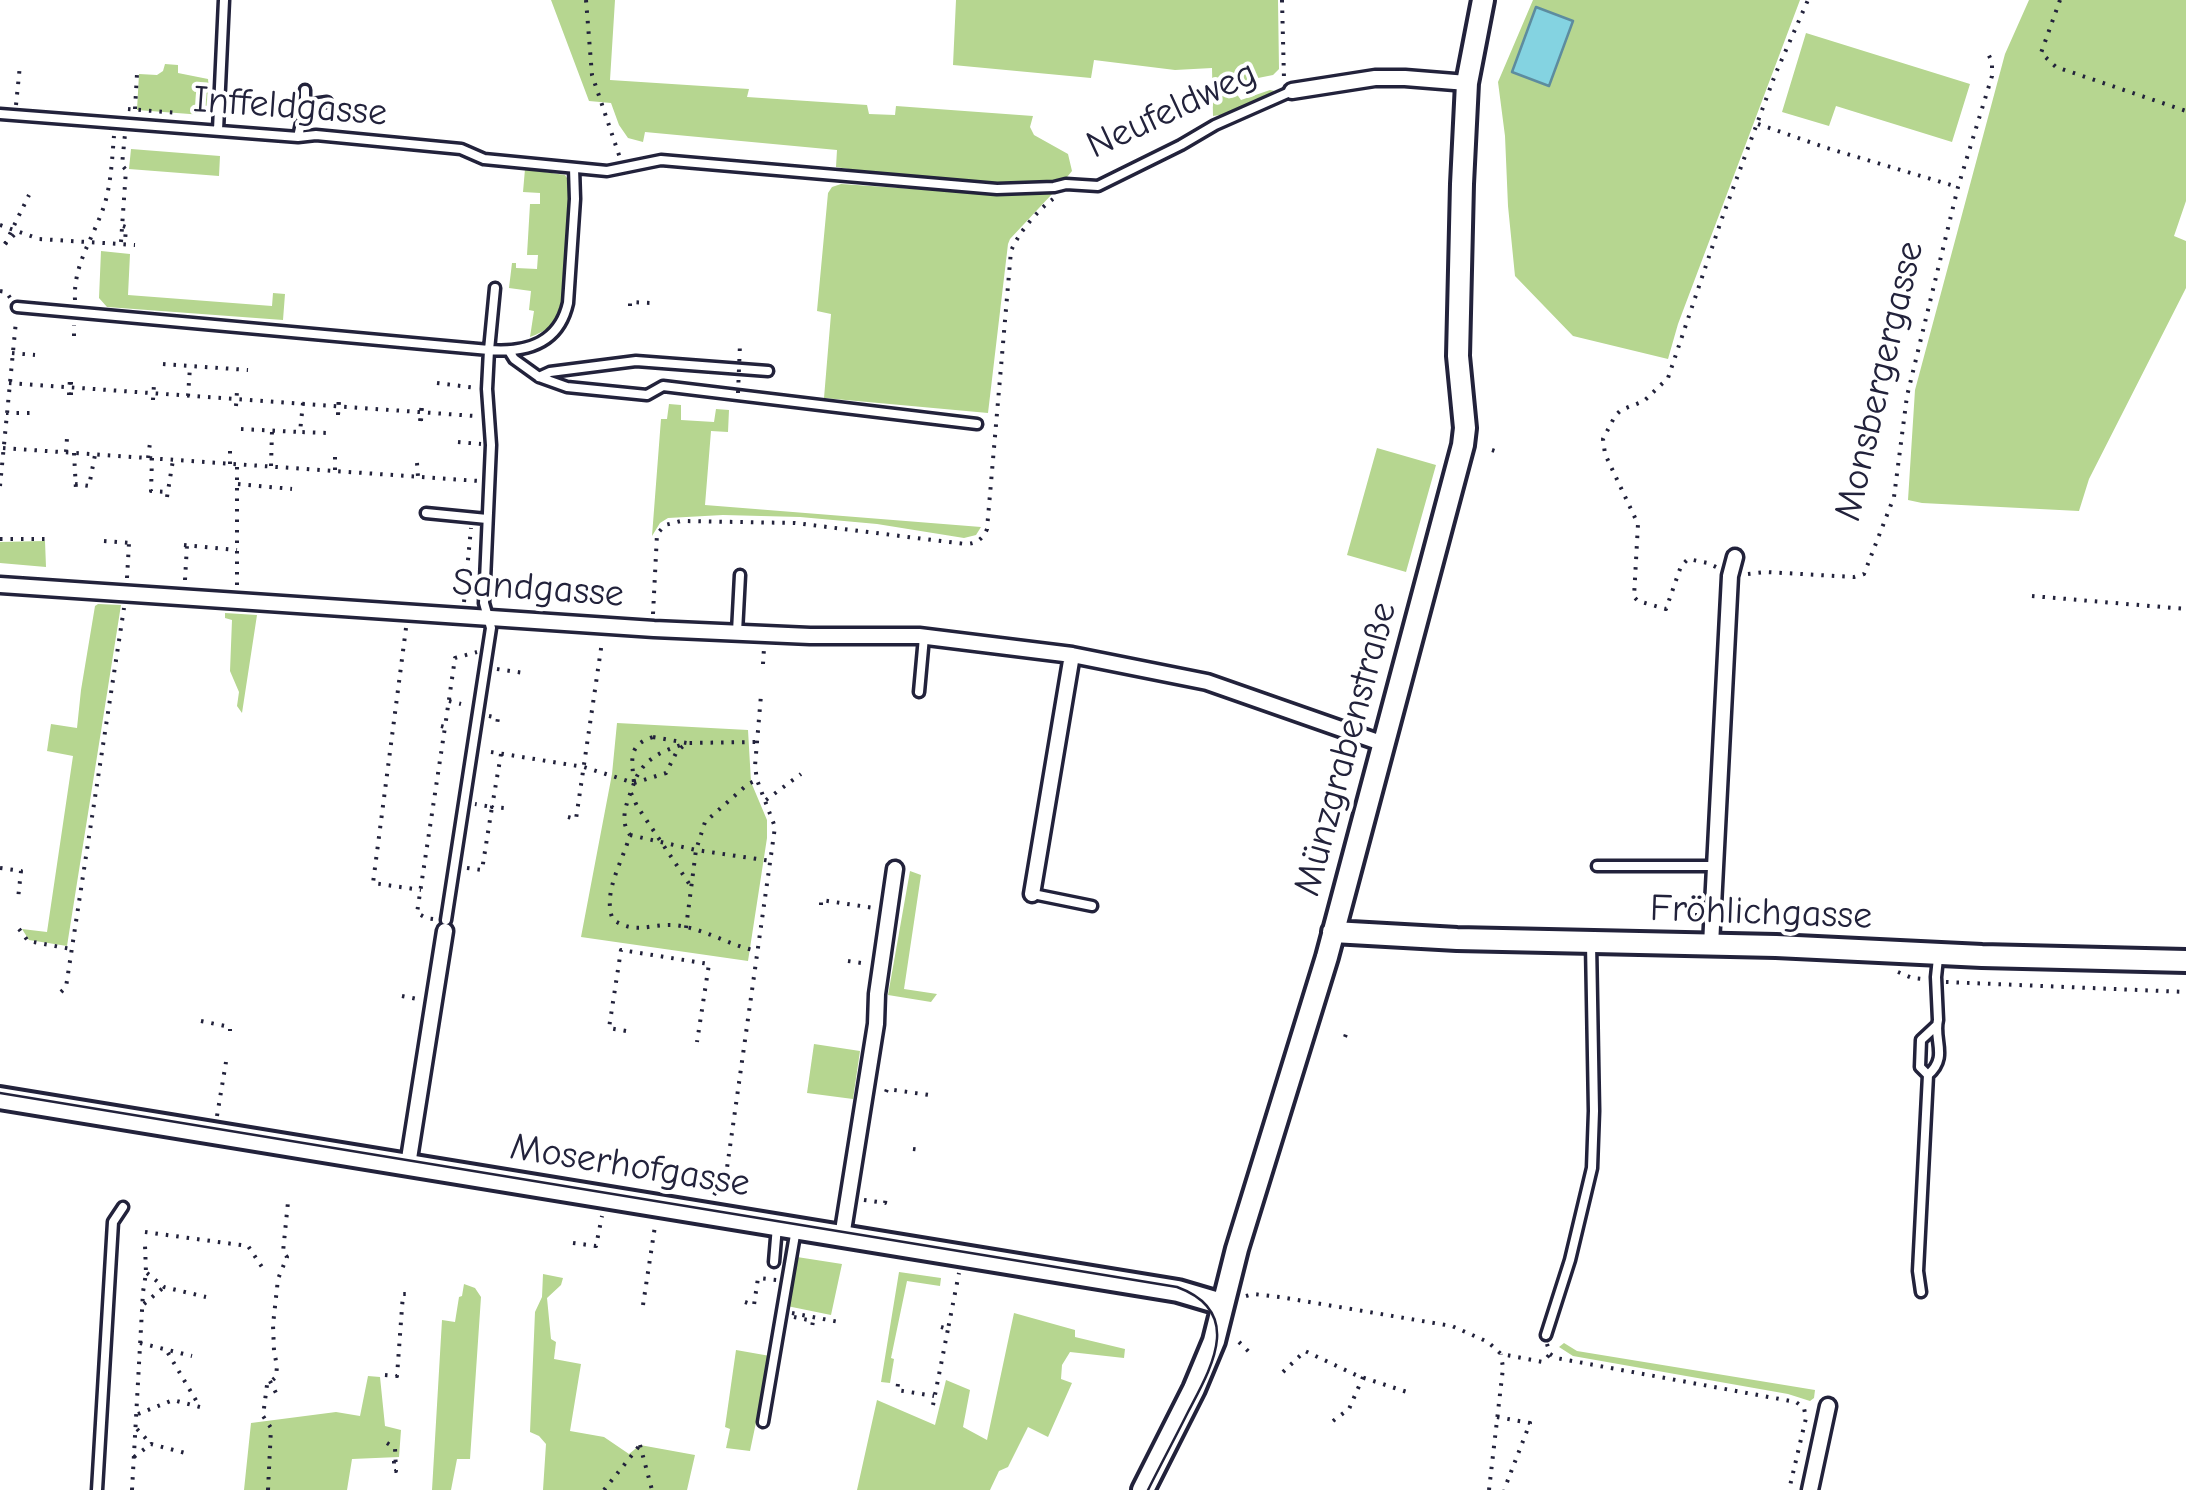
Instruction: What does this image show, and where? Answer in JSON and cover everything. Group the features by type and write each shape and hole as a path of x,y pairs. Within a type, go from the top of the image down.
{"main road":[{"name":"Münzgrabenstraße","path":"1143,1490 1214,1341 1334,932 1466,428 1458,356 1467,83 1483,0"},
{"name":"Fröhlichgasse","path":"1334,932 2186,961"},
{"name":"Moserhofgasse","path":"0,1098 1178,1291 1222,1304"}],"street":[{"name":"Neufeldweg","path":"1292,91 1375,78 1467,83"},
{"path":"1711,945 1730,576 1735,557"},
{"name":"Sandgasse","path":"0,585 654,629 924,637 1072,655 1207,682 1384,744"},
{"path":"1032,894 1072,655"},
{"path":"842,1236 895,869"},
{"path":"408,1164 446,925"},
{"path":"1810,1490 1828,1406"}],"lane":[{"path":"218,130 224,0"},
{"path":"298,136 306,105 305,90"},
{"name":"Neufeldweg","path":"1079,185 1098,186 1215,125 1292,91"},
{"path":"306,105 328,102"},
{"name":"Inffeldgasse","path":"0,114 462,149 484,159 607,171 661,160 998,189 1079,185"},
{"path":"17,308 489,350 509,351 534,345 553,334 565,317 576,199 574,168"},
{"path":"446,925 492,628 484,603 491,445 487,389 495,288"},
{"path":"509,351 539,377 567,387 646,395 663,386 977,424"},
{"path":"539,377 550,372 636,362 768,371"},
{"path":"426,513 488,519"},
{"path":"736,632 740,576"},
{"path":"920,692 924,637"},
{"path":"1597,866 1715,866"},
{"path":"1032,894 1092,906"},
{"path":"1546,1335 1570,1260 1592,1168 1591,943"},
{"path":"1928,1075 1920,1067 1921,1040 1938,1020 1938,954"},
{"path":"1921,1292 1918,1271 1928,1075 1939,1058 1936,1026"},
{"path":"97,1490 113,1222 123,1207"},
{"path":"774,1262 787,1228"},
{"path":"763,1422 786,1314 787,1228"}],"path":[{"path":"586,0 592,75 623,168"},
{"name":"Neufeldweg","path":"1282,0 1283,76 1292,91"},
{"name":"Monsbergergasse","path":"1808,0 1775,74 1720,221 1668,378 1644,400 1621,410 1604,439 1605,454 1638,524 1634,597 1666,609 1681,566 1688,560 1708,562 1730,576 1766,572 1854,577 1864,574 1894,497 1907,396 1958,187 1992,76 1992,62 1986,49"},
{"path":"2060,0 2041,53 2056,68 2186,111"},
{"path":"17,93 20,65"},
{"path":"135,102 137,74"},
{"path":"75,314 74,288 80,258 105,204 113,122"},
{"path":"1757,123 1958,187"},
{"path":"123,242 126,124"},
{"path":"654,621 657,534 670,522 820,525 965,544 983,537 988,528 1011,251 1044,205 1079,185"},
{"path":"17,232 5,244 29,195"},
{"path":"0,225 38,239 135,244"},
{"path":"630,306 630,302 651,304"},
{"path":"0,486 17,308"},
{"path":"738,393 740,344"},
{"path":"12,353 35,355"},
{"path":"163,364 248,370"},
{"path":"188,396 190,366"},
{"path":"71,379 71,387 70,395 71,379"},
{"path":"9,383 490,418"},
{"path":"437,383 487,389"},
{"path":"153,400 154,384"},
{"path":"236,398 236,406 238,390"},
{"path":"339,398 338,415 338,406 339,398"},
{"path":"300,432 303,403"},
{"path":"422,404 422,412 421,421 422,404"},
{"path":"6,413 31,414"},
{"path":"241,429 328,433"},
{"path":"270,467 272,431"},
{"path":"66,452 67,438"},
{"path":"458,442 491,445"},
{"path":"150,443 152,491 168,494 173,460"},
{"path":"3,448 488,482"},
{"path":"230,449 230,464"},
{"path":"74,453 76,487 89,486 95,454"},
{"path":"335,457 335,471"},
{"path":"417,463 418,477"},
{"path":"237,600 238,464"},
{"path":"238,484 292,489"},
{"path":"464,602 472,528"},
{"path":"0,539 52,538"},
{"path":"104,541 131,542 127,580"},
{"path":"184,584 185,545 238,550"},
{"path":"2032,596 2186,609"},
{"path":"61,992 66,987 124,606"},
{"path":"405,634 373,883 421,890"},
{"path":"568,817 576,819 603,637"},
{"path":"446,925 417,913 424,854 455,658 478,651 480,642"},
{"path":"497,669 524,672"},
{"path":"712,1198 727,1168 775,827 755,766 762,695"},
{"path":"449,702 460,704"},
{"path":"489,716 498,718 497,724"},
{"path":"634,783 632,759 641,740 653,737 687,743 758,742"},
{"path":"492,752 584,767 634,783 666,773 677,751 687,743"},
{"path":"687,743 655,755 638,773 623,826 630,835 661,843 771,861"},
{"path":"464,868 482,870 500,754"},
{"path":"766,800 801,774"},
{"path":"686,928 696,850 705,822 757,780"},
{"path":"631,793 691,887"},
{"path":"466,802 504,808"},
{"path":"630,835 611,890 608,906 613,920 638,929 667,925 686,928 758,951"},
{"path":"0,868 22,871 18,899"},
{"path":"821,905 821,900 860,906"},
{"path":"1678,910 1678,914 1697,914 1697,909"},
{"path":"19,929 28,942 72,948"},
{"path":"626,1030 609,1028 620,950 709,964 698,1042"},
{"path":"1959,983 2186,992"},
{"path":"402,996 424,1000"},
{"path":"201,1021 230,1027 230,1031"},
{"path":"217,1116 226,1062"},
{"path":"886,1092 887,1088 930,1095"},
{"path":"913,1149 921,1150"},
{"path":"860,1199 885,1203 886,1198"},
{"path":"268,1490 272,1428 263,1416 267,1384 276,1376 273,1325 278,1279 287,1257 284,1252 288,1202"},
{"path":"573,1242 596,1246 602,1218"},
{"path":"644,1305 656,1224"},
{"path":"145,1232 248,1246 262,1267"},
{"path":"132,1490 145,1245"},
{"path":"146,1273 164,1287 206,1297"},
{"path":"746,1302 754,1305 758,1278 778,1280"},
{"path":"933,1405 958,1280"},
{"path":"142,1305 164,1287"},
{"path":"384,1375 397,1376 403,1294 408,1294"},
{"path":"1253,1294 1452,1326 1488,1342 1501,1354 1543,1362 1550,1354"},
{"path":"275,1308 281,1316"},
{"path":"786,1314 839,1322"},
{"path":"786,1314 814,1321 812,1327"},
{"path":"941,1328 948,1330"},
{"path":"1546,1335 1550,1354 1556,1358 1796,1402 1804,1408 1806,1418 1789,1490"},
{"path":"1239,1342 1249,1352"},
{"path":"140,1344 192,1356"},
{"path":"136,1415 173,1400 200,1406 165,1348"},
{"path":"1283,1372 1304,1351 1363,1378 1407,1392"},
{"path":"1489,1490 1504,1368 1501,1354"},
{"path":"1333,1422 1349,1408 1363,1378"},
{"path":"270,1382 279,1399"},
{"path":"898,1384 897,1390 934,1396"},
{"path":"1497,1418 1530,1422 1504,1490"},
{"path":"136,1428 151,1444 189,1454"},
{"path":"134,1457 151,1444"},
{"path":"387,1444 395,1448 396,1471 394,1459"},
{"path":"604,1490 640,1445 652,1490"}],"green space":[{"path":"551,0 615,0 610,80 749,89 747,97 867,105 869,114 895,115 896,106 1033,116 1030,127 1034,135 1068,154 1072,171 1063,182 949,181 836,167 837,150 645,132 643,142 628,138 611,103 589,101"},
{"path":"956,0 1278,0 1279,69 1273,75 1248,80 1236,93 1241,100 1270,90 1280,92 1234,113 1213,116 1212,68 1175,70 1094,60 1091,78 953,65"},
{"path":"1533,0 1800,0 1668,359 1573,336 1515,276 1498,82"},
{"path":"2029,0 2186,0 2186,201 2174,236 2186,241 2186,288 2089,479 2079,511 1908,500 1915,390 2005,54"},
{"path":"1806,33 1970,84 1952,142 1836,106 1829,126 1782,112"},
{"path":"165,64 178,65 178,73 208,79 207,112 203,115 137,110 139,74 157,75"},
{"path":"131,149 220,156 219,176 129,169"},
{"path":"525,169 565,175 572,186 563,304 551,325 530,337 534,311 529,310 531,291 509,288 512,263 516,263 516,268 537,269 538,255 527,255 530,204 540,204 540,193 523,192"},
{"path":"841,184 989,194 1053,193 1008,244 988,413 824,398 831,314 817,311 828,193"},
{"path":"101,251 130,254 128,295 272,306 273,293 285,294 283,320 107,307 99,298"},
{"path":"669,404 681,405 681,420 714,422 716,409 729,410 728,432 711,431 705,505 981,527 976,535 964,538 877,524 723,515 668,518 652,536 661,419 667,419"},
{"path":"1377,448 1436,465 1406,572 1347,555"},
{"path":"45,541 46,567 0,563 0,542"},
{"path":"98,604 121,605 67,946 29,940 22,929 47,932 73,756 47,751 51,724 77,728"},
{"path":"225,613 257,615 242,713 230,671 232,620 225,618"},
{"path":"617,723 748,730 751,782 767,820 767,838 748,961 581,937 612,774"},
{"path":"910,871 921,875 904,989 937,994 931,1002 888,995"},
{"path":"814,1044 860,1051 853,1099 807,1093"},
{"path":"797,1257 842,1264 831,1315 787,1306"},
{"path":"899,1272 941,1278 940,1286 907,1281 891,1358 894,1359 890,1383 881,1382"},
{"path":"543,1274 563,1278 547,1298 551,1339 556,1342 554,1359 581,1364 570,1431 604,1437 629,1454 640,1445 695,1455 687,1490 543,1490 546,1444 530,1432 535,1312 542,1297"},
{"path":"464,1284 475,1288 481,1297 470,1459 457,1459 451,1490 432,1490 442,1320 455,1322"},
{"path":"1014,1313 1075,1330 1075,1337 1125,1349 1124,1358 1070,1352 1062,1365 1061,1379 1072,1383 1048,1437 1028,1427 1008,1467 999,1471 990,1490 857,1490 877,1400 935,1425 946,1380 970,1390 963,1427 987,1440"},
{"path":"1564,1343 1577,1351 1815,1390 1814,1398 1810,1401 1573,1356 1559,1347"},
{"path":"736,1350 770,1356 750,1451 726,1448 730,1429 725,1427"},
{"path":"368,1376 380,1377 385,1426 401,1430 399,1457 352,1459 347,1490 244,1490 251,1423 336,1412 360,1416"}],"water":[{"path":"1536,7 1573,21 1549,86 1512,72"}],"tram line":[{"path":"0,1093 1177,1287 1198,1298 1211,1311 1217,1342 1206,1377 1148,1490"}]}
